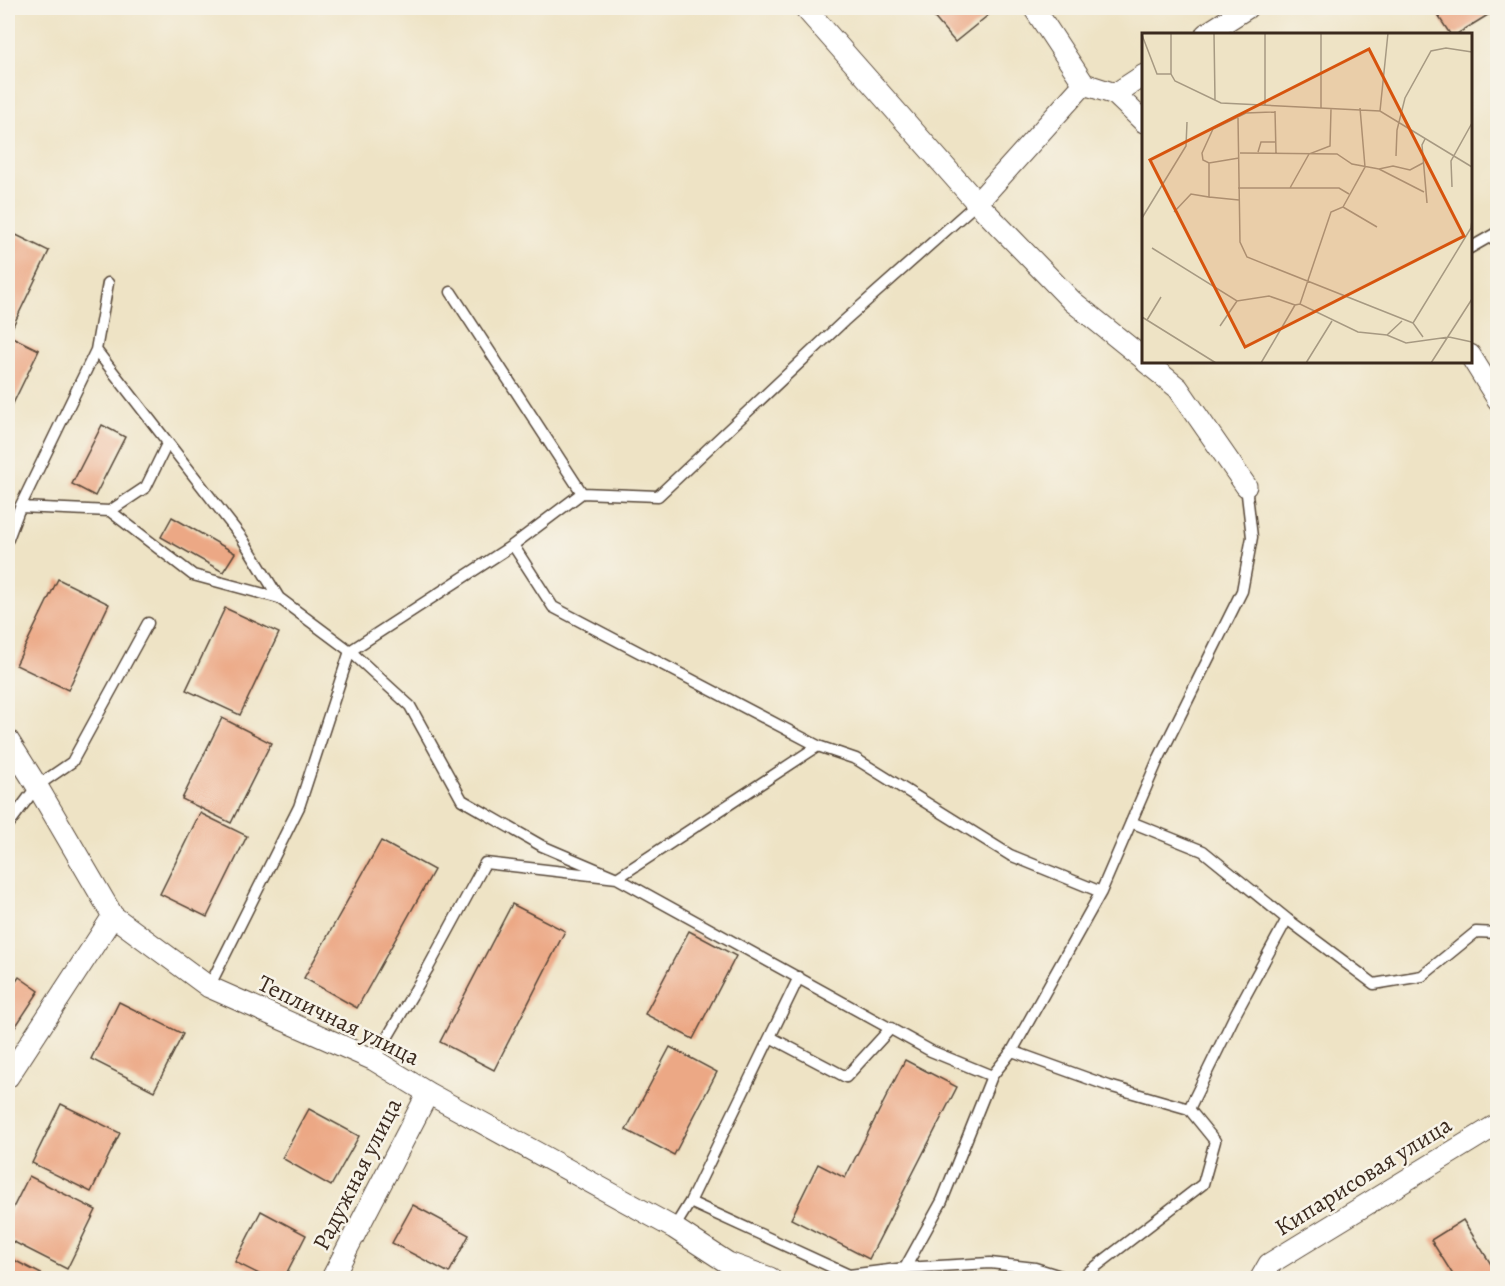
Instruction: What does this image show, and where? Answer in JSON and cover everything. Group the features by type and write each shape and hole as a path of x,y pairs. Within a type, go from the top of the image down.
{"street":[{"path":"805,8 977,203 1072,301 1142,358"},
{"path":"1034,8 1084,84 1115,94 1142,121"},
{"path":"1208,33 1247,8"},
{"path":"1115,94 1142,76"},
{"path":"977,203 1084,84"},
{"path":"1472,358 1497,400"},
{"path":"1149,363 1179,388 1246,486"},
{"name":"Тепличная улица","path":"8,740 113,916 209,987 374,1060 428,1093 674,1228 724,1271 770,1278"},
{"path":"8,1077 113,916"},
{"name":"Радужная улица","path":"332,1278 428,1093"},
{"name":"Кипарисовая улица","path":"1261,1278 1269,1264 1497,1124"}],"lane":[{"path":"209,987 299,807 351,651 513,545 582,493 658,496 844,321 977,203"},
{"path":"1472,247 1497,232"},
{"path":"8,539 20,507 96,350 108,283"},
{"path":"451,292 582,493"},
{"path":"96,350 242,538 279,598"},
{"path":"110,511 146,487 168,444"},
{"path":"905,1268 942,1201 992,1076 1012,1051 1101,892 1156,762 1242,591 1252,537 1246,486"},
{"path":"20,507 110,511 194,575 279,598 351,651 411,706 462,800 542,846 618,878 931,1051 992,1076"},
{"path":"513,545 553,607 818,746 856,759 1010,855 1101,892"},
{"path":"8,825 37,786 72,762 148,622"},
{"path":"374,1060 428,968 484,863 618,878 818,746"},
{"path":"1131,822 1203,851 1287,919 1374,984 1422,976 1476,932 1497,933"},
{"path":"1189,1109 1236,1013 1287,919"},
{"path":"674,1228 690,1202 799,977"},
{"path":"770,1037 846,1077 891,1028"},
{"path":"1012,1051 1108,1086 1189,1109 1215,1141 1203,1184 1081,1278"},
{"path":"690,1202 849,1275 905,1268 990,1263 1035,1268 1067,1278"}],"building":[{"path":"926,8 997,8 955,42"},
{"path":"1433,8 1494,8 1496,10 1459,33 1449,33"},
{"path":"8,231 49,251 10,332 8,331"},
{"path":"8,335 39,350 8,414"},
{"path":"102,425 125,437 95,496 72,484"},
{"path":"172,517 235,553 223,572 161,537"},
{"path":"58,579 109,604 68,690 16,665"},
{"path":"225,608 279,633 240,715 186,690"},
{"path":"222,718 271,743 231,823 182,799"},
{"path":"200,813 247,836 207,917 160,894"},
{"path":"381,841 434,870 357,1008 304,978"},
{"path":"512,904 565,931 494,1070 440,1042"},
{"path":"689,931 736,956 693,1039 645,1014"},
{"path":"19,977 39,991 8,1038 8,993"},
{"path":"119,1002 183,1034 154,1091 91,1059"},
{"path":"670,1047 717,1072 674,1155 626,1130"},
{"path":"905,1060 957,1087 869,1259 791,1219 818,1164 845,1178"},
{"path":"61,1104 120,1133 91,1192 32,1163"},
{"path":"309,1109 359,1136 331,1186 282,1158"},
{"path":"29,1176 96,1210 67,1269 8,1239 8,1218"},
{"path":"413,1205 469,1235 449,1273 392,1243"},
{"path":"261,1211 306,1235 284,1278 267,1278 235,1262"},
{"path":"1463,1220 1496,1272 1486,1278 1455,1278 1431,1240"},
{"path":"8,1257 47,1277 8,1278"}]}
